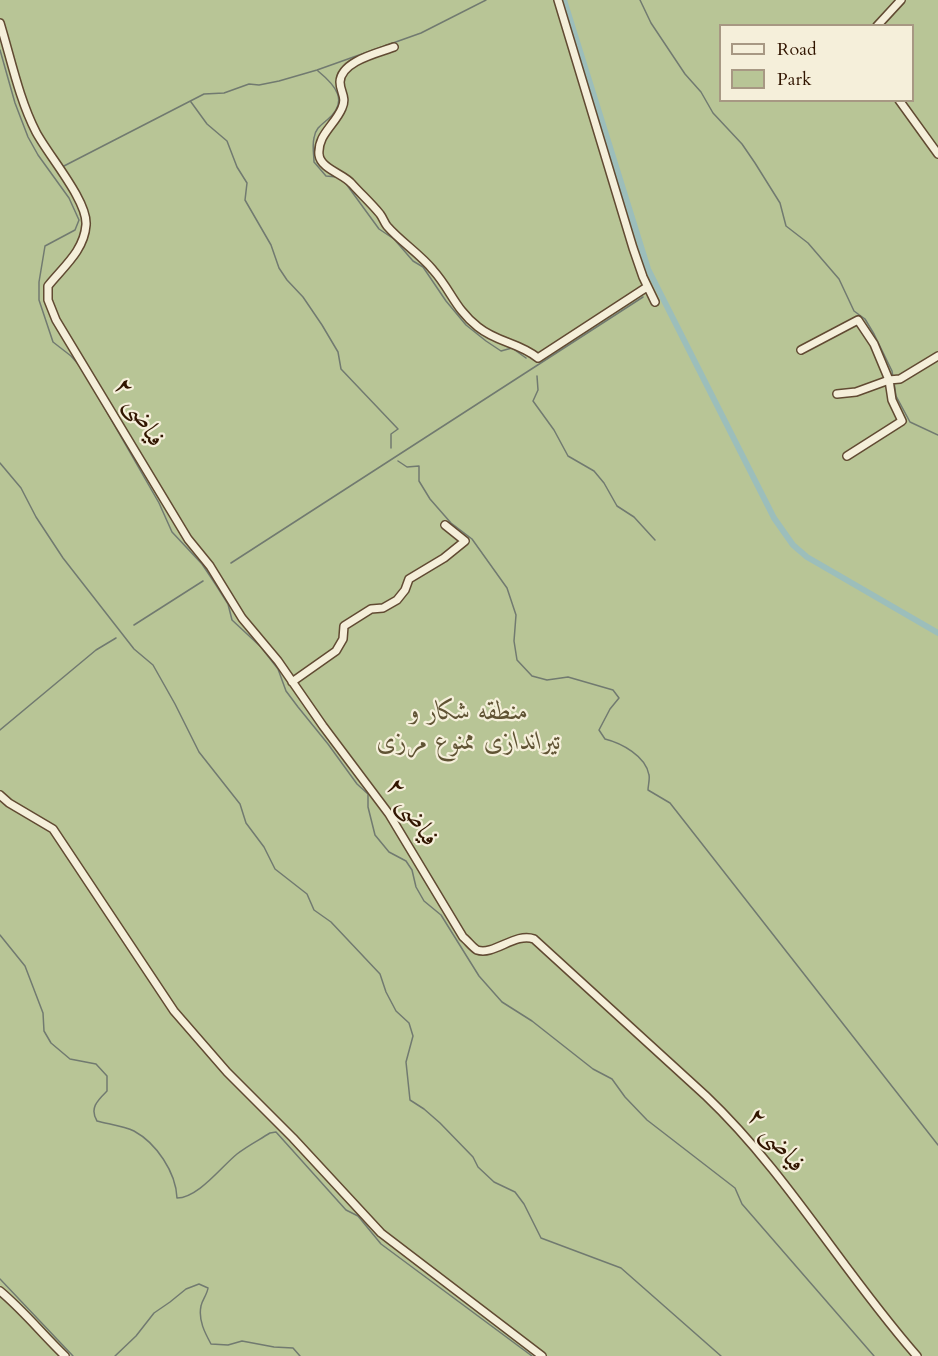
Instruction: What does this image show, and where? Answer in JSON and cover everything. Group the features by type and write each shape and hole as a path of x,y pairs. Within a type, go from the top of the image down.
{"street":[{"path":"558,0 633,248 655,302"},
{"path":"879,24 901,0"},
{"name":"فیاضی ۲","path":"0,23 24,104 36,133 75,193 86,222 84,235 75,257 48,286 48,300 56,320 188,539 210,566 242,618 260,638 389,814 463,937 477,950 489,950 523,937 534,939 706,1096 734,1122 761,1155 917,1356"},
{"path":"394,47 350,64 342,72 340,84 345,97 343,105 337,118 320,139 319,156 322,164 348,179 379,213 387,226 428,263 459,310 495,339 526,349 538,358 647,287"},
{"path":"900,102 938,154"},
{"path":"801,350 858,320 874,344 892,380 892,400 903,421 847,456"},
{"path":"837,394 856,392 892,380 938,356"},
{"path":"292,682 336,651 342,639 344,626 371,609 383,608 397,600 405,590 409,579 444,558 465,541 445,525"},
{"path":"0,795 9,803 53,829 174,1011 227,1072 293,1138 381,1233 542,1356"},
{"path":"0,1291 21,1308 43,1335 66,1356"}],"green space":[{"name":"منطقه شکار و تیراندازی ممنوع مرزی","path":"0,0 938,0 938,1356 0,1356"}],"waterway":[{"path":"62,167 204,94 224,93 249,84 259,85 279,81 317,70 421,33 486,0"},
{"path":"564,0 648,269 774,518 793,545 807,557 938,633"},
{"path":"640,0 651,23 685,74 701,92 713,113 742,144 755,163 780,203 786,226 808,243 839,279 854,311 865,319 874,334 893,377"},
{"path":"0,50 15,103 28,137 69,198 79,220 75,230 45,246 39,282 39,300 53,342 79,365"},
{"path":"318,71 330,82 339,100 334,113 316,132 313,144 314,162 326,176 337,177"},
{"path":"191,102 207,124 227,141 237,167 247,183 245,200 271,245 279,268 303,297 338,352 341,369 398,429 391,434 391,448"},
{"path":"344,181 379,229 394,239 413,261 423,267 466,325 501,351 512,348 526,358"},
{"path":"231,563 643,297"},
{"path":"85,374 159,503 172,532 202,564 228,604 232,620 261,647 278,669 286,691 357,784 368,794 368,807 375,835 389,852 406,861 424,901 441,915 479,976 502,1002 532,1021 593,1069 612,1079 647,1120 735,1188 742,1204 874,1356"},
{"path":"537,376 538,390 533,401 554,430 568,456 594,471 617,506 634,517 655,540"},
{"path":"894,382 896,396 910,422 938,435"},
{"path":"398,461 407,467 419,466 419,481 430,499 451,523 472,539 507,588 516,615 514,641 517,660 532,676 547,680 568,677 613,690 619,698 610,709 599,730 605,739 632,751 643,762 649,775 648,790 670,803 938,1145"},
{"path":"0,463 21,488 36,517 63,558 134,649 153,665 199,752 240,804 246,823 264,847 275,869 307,894 314,910 331,922 380,974 396,1011 409,1023 413,1036 406,1062 410,1100 440,1123 494,1182 515,1192 524,1204 541,1238 621,1268 721,1356"},
{"path":"134,625 203,581"},
{"path":"0,730 96,650 116,638"},
{"path":"0,935 25,966 43,1013 44,1031 51,1043 70,1059 96,1064 107,1076 107,1091 94,1108 97,1121 130,1129 150,1143 169,1169 177,1198 185,1197 201,1188 241,1151 270,1133 276,1132 346,1210 358,1216 381,1244 532,1356"},
{"path":"0,1279 73,1356"},
{"path":"115,1356 136,1336 154,1313 186,1289 199,1284 208,1288 200,1316 211,1344 228,1345 242,1341 293,1348 300,1356"}]}
